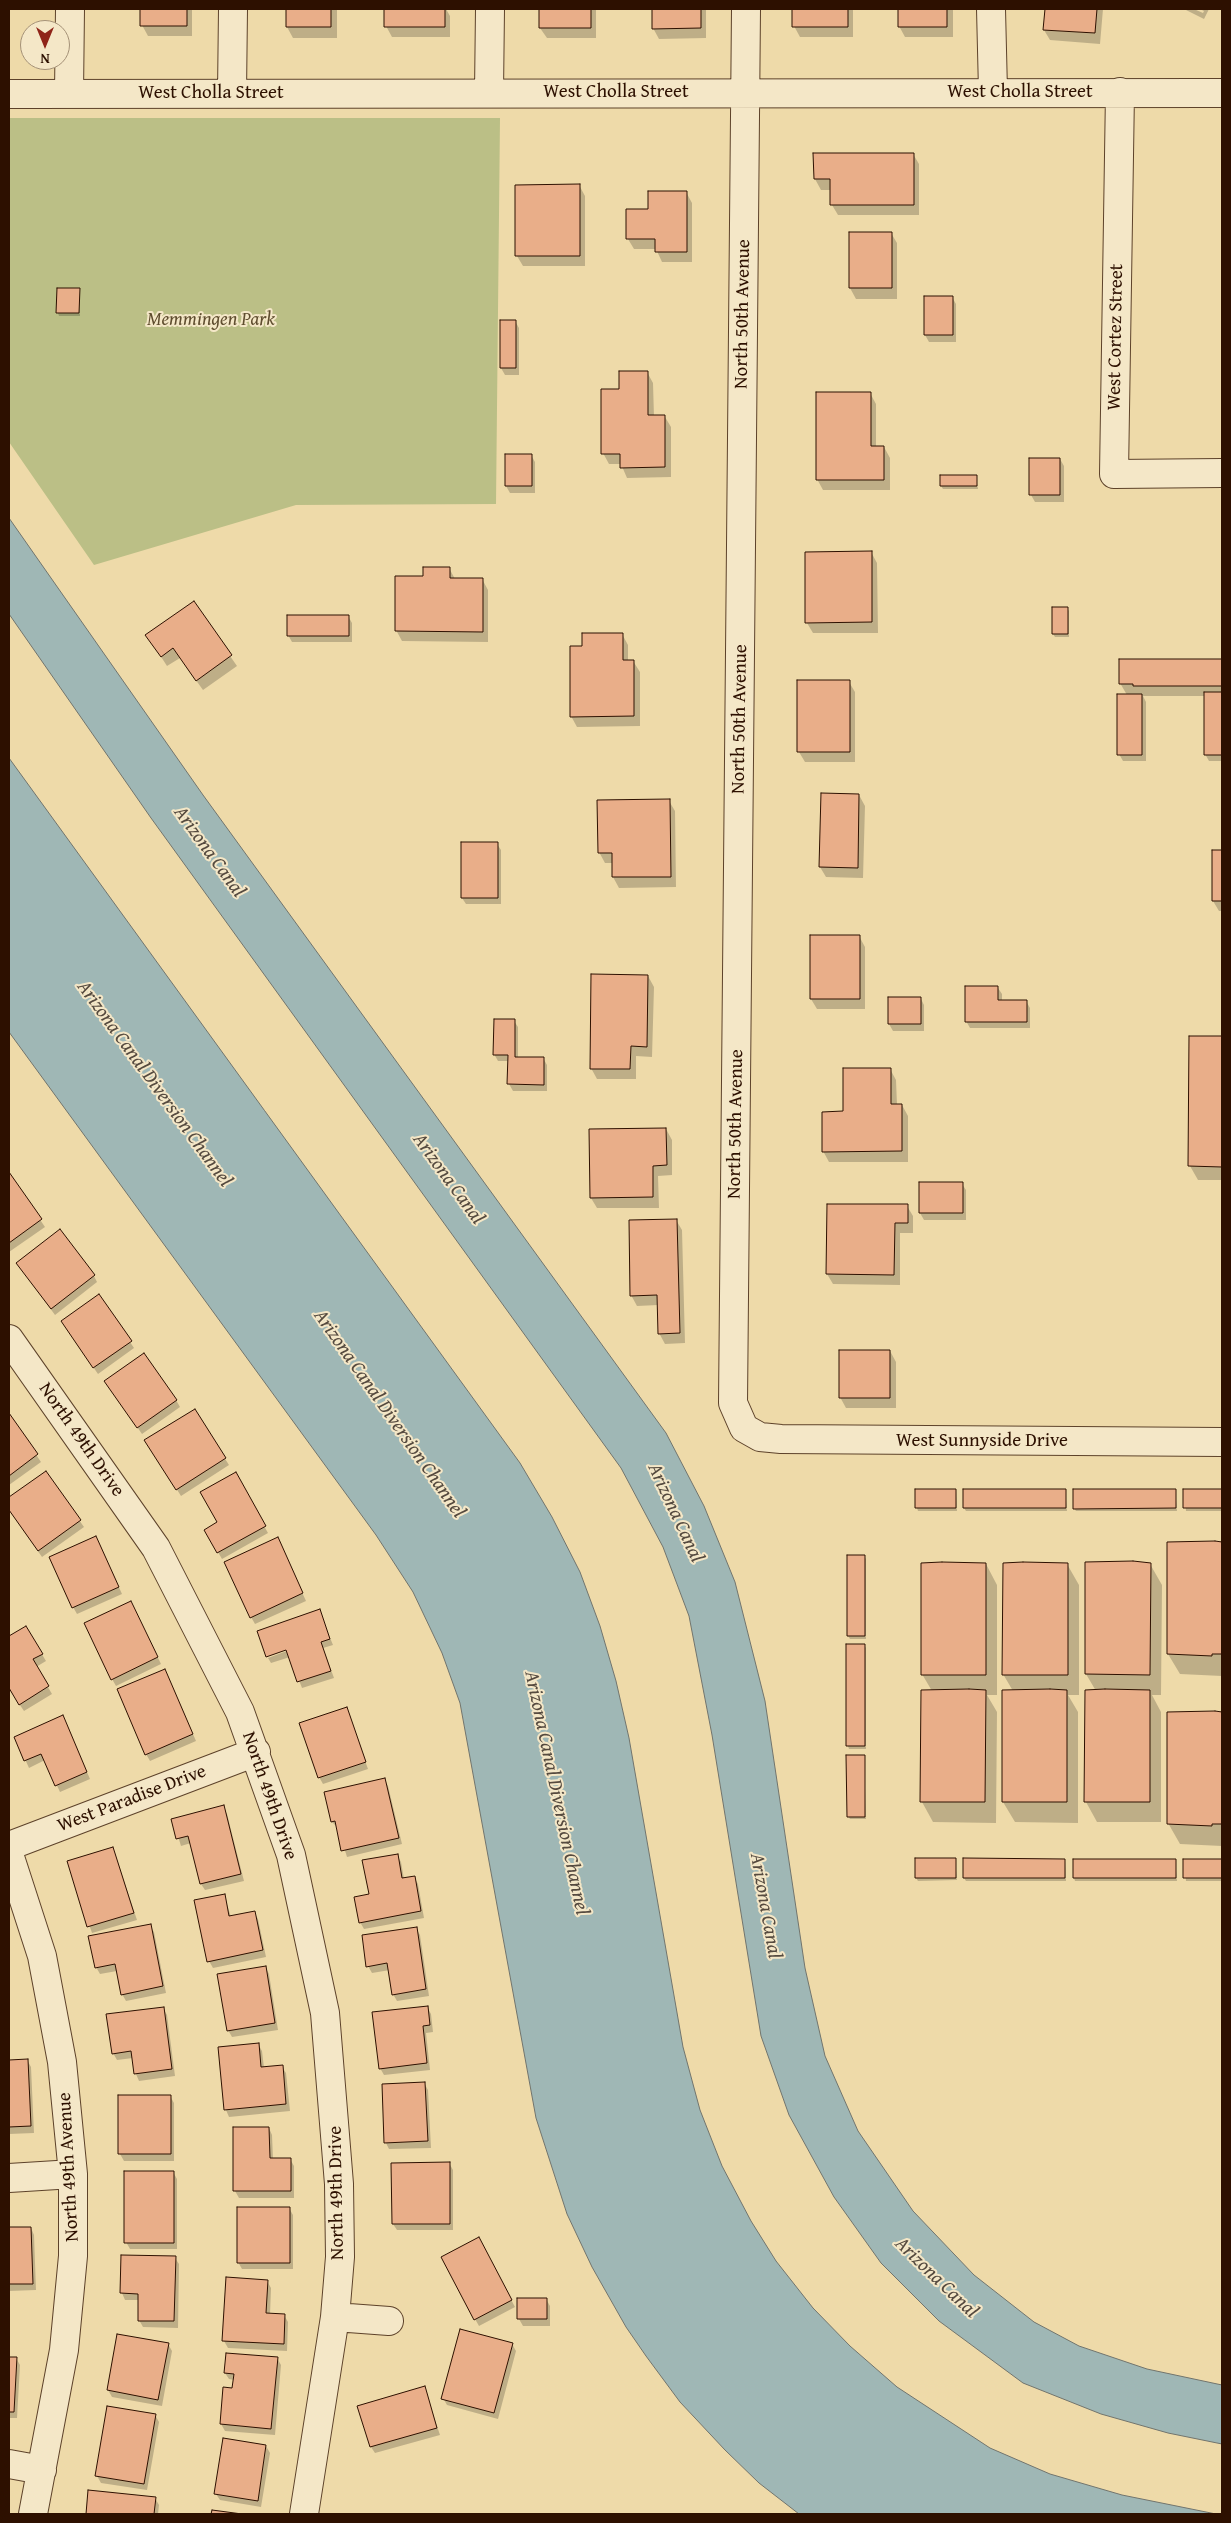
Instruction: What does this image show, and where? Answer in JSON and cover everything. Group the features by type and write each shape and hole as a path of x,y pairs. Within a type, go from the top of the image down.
{"street":[{"path":"69,93 70,9"},
{"path":"232,93 234,9"},
{"path":"489,92 490,9"},
{"name":"North 50th Avenue","path":"744,1428 733,1403 746,9"},
{"path":"991,9 993,91"},
{"name":"West Cholla Street","path":"9,94 993,91 1222,93"},
{"name":"West Cortez Street","path":"1120,92 1114,474 1222,473"},
{"name":"North 49th Drive","path":"9,1339 156,1548 222,1677 256,1752 291,1855 325,2013 339,2184 340,2257 335,2317 304,2514"},
{"name":"West Sunnyside Drive","path":"744,1428 760,1437 807,1440 1222,1442"},
{"name":"West Paradise Drive","path":"9,1846 256,1752"},
{"name":"North 49th Avenue","path":"9,1854 42,1956 62,2062 73,2174 73,2256 64,2350 33,2514"},
{"path":"9,2178 73,2174"},
{"path":"335,2317 389,2321"},
{"path":"9,2464 42,2470"}],"green space":[{"name":"Memmingen Park","path":"9,118 500,118 496,504 296,505 94,565 9,442"}],"water":[{"name":"Arizona Canal","path":"9,518 203,795 666,1433 704,1506 735,1582 765,1701 805,1968 825,2056 858,2131 913,2211 974,2275 1034,2322 1079,2346 1147,2369 1222,2385 1222,2444 1168,2433 1101,2414 1023,2383 939,2321 881,2263 834,2197 789,2115 761,2036 712,1735 689,1616 663,1547 621,1468 151,818 9,614"},
{"name":"Arizona Canal Diversion Channel","path":"9,758 520,1463 552,1517 580,1572 600,1626 616,1681 629,1738 683,2047 700,2110 722,2166 751,2221 776,2261 813,2308 850,2346 897,2387 990,2448 1050,2474 1122,2495 1216,2514 799,2514 759,2483 680,2402 626,2327 592,2267 567,2214 536,2118 460,1703 442,1653 413,1592 376,1535 9,1032"}],"building":[{"path":"140,9 187,9 187,26 140,26"},
{"path":"286,9 331,9 331,27 286,27"},
{"path":"384,9 445,9 445,27 384,27"},
{"path":"539,9 591,9 591,28 539,28"},
{"path":"652,9 701,9 701,28 652,29"},
{"path":"792,9 848,9 848,27 792,27"},
{"path":"898,9 947,9 947,27 898,27"},
{"path":"1045,9 1097,9 1095,33 1043,30"},
{"path":"813,153 914,153 914,205 830,205 830,179 814,179"},
{"path":"580,184 580,256 515,256 515,185"},
{"path":"648,191 687,191 687,252 655,252 655,239 626,239 626,209 648,209"},
{"path":"849,232 892,232 892,288 849,288"},
{"path":"57,288 80,288 79,313 56,313"},
{"path":"924,296 953,296 953,335 924,335"},
{"path":"500,320 516,320 516,368 500,368"},
{"path":"619,371 648,371 648,415 665,415 665,467 620,468 620,454 601,454 601,389 619,389"},
{"path":"816,392 871,392 871,446 884,446 884,480 816,480"},
{"path":"505,454 532,454 532,486 505,486"},
{"path":"1029,458 1060,458 1060,495 1029,495"},
{"path":"940,475 977,475 977,486 940,486"},
{"path":"872,551 872,622 805,623 805,552"},
{"path":"423,567 450,567 450,578 483,578 483,632 395,631 395,576 423,576"},
{"path":"194,601 232,655 196,681 173,648 161,657 145,635"},
{"path":"1052,607 1068,607 1068,634 1052,634"},
{"path":"287,615 349,615 349,636 287,636"},
{"path":"582,633 623,633 623,660 634,660 634,716 570,717 570,646 582,646"},
{"path":"1119,659 1222,659 1222,686 1133,686 1133,684 1119,684"},
{"path":"797,680 850,680 850,752 797,752"},
{"path":"1204,692 1222,692 1222,755 1204,755"},
{"path":"1117,694 1142,694 1142,755 1117,755"},
{"path":"821,793 859,794 858,868 819,867"},
{"path":"670,799 671,877 612,877 612,853 598,853 597,800"},
{"path":"461,842 498,842 498,898 461,898"},
{"path":"1212,850 1222,850 1222,901 1212,901"},
{"path":"810,935 860,935 860,999 810,999"},
{"path":"591,974 648,975 647,1047 631,1046 630,1069 590,1069"},
{"path":"965,986 998,986 998,1000 1027,1000 1027,1022 965,1022"},
{"path":"888,997 921,997 921,1024 888,1024"},
{"path":"494,1019 515,1019 515,1057 544,1057 544,1085 507,1084 508,1055 493,1055"},
{"path":"1189,1036 1222,1036 1222,1167 1188,1166"},
{"path":"843,1068 891,1068 891,1104 902,1104 902,1151 822,1152 822,1112 843,1111"},
{"path":"666,1128 667,1165 653,1166 653,1197 590,1198 589,1129"},
{"path":"9,1172 42,1219 9,1243"},
{"path":"919,1182 963,1182 963,1213 919,1213"},
{"path":"827,1204 908,1204 908,1223 895,1223 894,1275 826,1274"},
{"path":"677,1219 680,1333 658,1334 657,1295 630,1296 629,1220"},
{"path":"60,1229 95,1275 51,1309 16,1263"},
{"path":"99,1294 132,1341 93,1368 61,1321"},
{"path":"839,1350 890,1350 890,1398 839,1398"},
{"path":"144,1353 177,1400 137,1428 104,1381"},
{"path":"195,1409 226,1458 176,1490 144,1440"},
{"path":"9,1413 38,1454 9,1476"},
{"path":"46,1471 81,1520 38,1551 9,1510 9,1497"},
{"path":"236,1472 266,1526 217,1553 204,1530 217,1522 200,1492"},
{"path":"915,1489 956,1489 956,1508 915,1508"},
{"path":"963,1489 1066,1489 1066,1508 963,1508"},
{"path":"1073,1489 1176,1489 1176,1508 1073,1509"},
{"path":"1183,1489 1222,1489 1222,1508 1183,1508"},
{"path":"96,1536 119,1587 72,1608 49,1557"},
{"path":"278,1537 303,1593 250,1618 224,1562"},
{"path":"1167,1542 1222,1542 1222,1654 1212,1654 1212,1656 1167,1654"},
{"path":"847,1555 865,1555 865,1636 847,1636"},
{"path":"1133,1561 1151,1563 1150,1675 1085,1674 1085,1562"},
{"path":"921,1563 986,1563 986,1675 921,1675"},
{"path":"1003,1563 1068,1563 1068,1675 1002,1675"},
{"path":"131,1601 158,1657 111,1680 84,1623"},
{"path":"320,1609 330,1639 321,1642 331,1671 297,1682 286,1650 266,1657 257,1631"},
{"path":"26,1626 43,1654 33,1659 49,1686 19,1705 9,1688 9,1636"},
{"path":"846,1644 865,1644 865,1746 846,1746"},
{"path":"165,1669 193,1734 145,1755 117,1689"},
{"path":"921,1690 986,1690 985,1802 920,1802"},
{"path":"1002,1690 1067,1690 1067,1802 1002,1802"},
{"path":"1085,1690 1150,1690 1150,1802 1084,1802"},
{"path":"347,1707 366,1762 318,1778 299,1723"},
{"path":"1167,1712 1222,1712 1222,1824 1212,1824 1212,1826 1167,1824"},
{"path":"63,1715 87,1772 55,1786 41,1754 24,1761 14,1737"},
{"path":"846,1755 865,1755 865,1817 847,1817"},
{"path":"385,1778 399,1838 341,1851 335,1821 331,1822 324,1792"},
{"path":"224,1805 241,1874 200,1884 188,1836 176,1839 171,1819"},
{"path":"113,1847 134,1913 87,1927 67,1861"},
{"path":"398,1854 402,1878 415,1876 421,1911 359,1923 354,1897 369,1894 362,1860"},
{"path":"915,1858 956,1858 956,1878 915,1878"},
{"path":"963,1858 1065,1859 1065,1878 963,1878"},
{"path":"1073,1859 1176,1859 1176,1878 1073,1878"},
{"path":"1183,1859 1222,1859 1222,1878 1183,1878"},
{"path":"225,1894 229,1916 255,1911 263,1950 207,1962 194,1900"},
{"path":"151,1924 163,1986 121,1995 115,1964 95,1968 88,1936"},
{"path":"417,1927 426,1989 392,1995 387,1963 366,1967 362,1935"},
{"path":"266,1966 275,2023 227,2031 217,1974"},
{"path":"428,2006 430,2025 423,2026 427,2063 379,2069 372,2012"},
{"path":"164,2007 172,2069 134,2074 131,2051 112,2054 106,2014"},
{"path":"259,2043 261,2067 283,2065 286,2104 224,2110 218,2047"},
{"path":"28,2059 31,2126 9,2127 9,2060"},
{"path":"425,2082 428,2141 384,2143 382,2084"},
{"path":"118,2095 171,2095 171,2154 118,2154"},
{"path":"233,2127 269,2127 270,2158 291,2158 291,2191 233,2191"},
{"path":"450,2162 450,2224 392,2224 391,2163"},
{"path":"124,2171 174,2171 174,2243 124,2243"},
{"path":"237,2207 290,2207 290,2263 237,2263"},
{"path":"9,2227 31,2227 33,2284 9,2284"},
{"path":"479,2237 512,2300 474,2320 441,2257"},
{"path":"121,2255 176,2256 174,2321 138,2321 138,2294 120,2293"},
{"path":"226,2277 268,2280 266,2313 285,2314 284,2344 222,2341"},
{"path":"517,2298 547,2298 547,2319 517,2319"},
{"path":"460,2329 513,2343 494,2413 441,2399"},
{"path":"117,2334 169,2343 158,2400 107,2390"},
{"path":"226,2353 278,2357 271,2429 220,2424 223,2387 232,2388 234,2374 224,2373"},
{"path":"9,2357 17,2357 14,2412 9,2412"},
{"path":"425,2386 437,2428 370,2447 357,2406"},
{"path":"107,2406 156,2414 144,2484 95,2476"},
{"path":"223,2438 266,2445 258,2501 214,2494"},
{"path":"88,2490 156,2497 154,2514 86,2514"},
{"path":"212,2510 242,2514 211,2514"}]}
